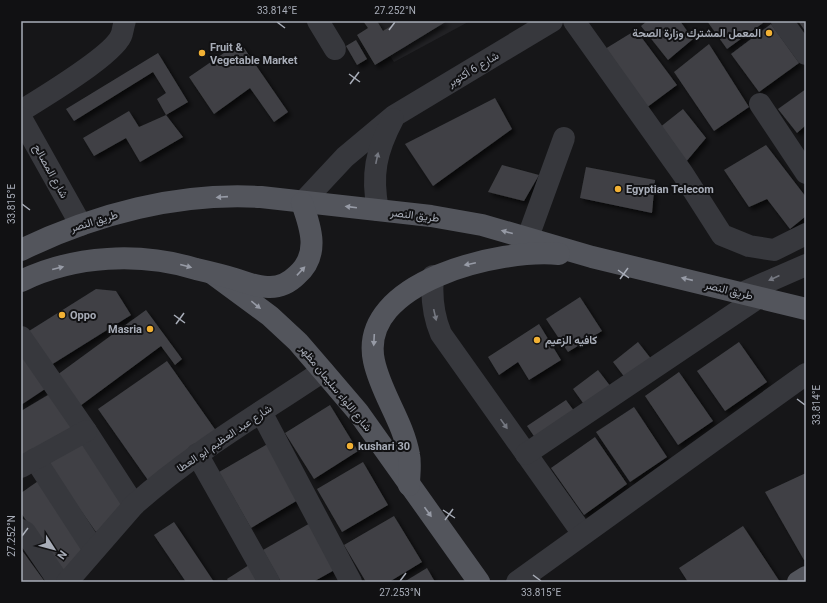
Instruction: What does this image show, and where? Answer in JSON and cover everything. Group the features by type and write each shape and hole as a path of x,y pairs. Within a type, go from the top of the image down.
{"main road":[{"name":"طريق النصر","path":"21,250 54,234 139,208 210,198 239,196 261,197 302,203 431,216 482,225 528,237 592,257 806,309"},
{"path":"21,281 55,268 87,261 119,258 151,260 176,264 270,287 290,282 305,268 313,249 311,229 302,203"},
{"path":"409,485 410,456 405,435 374,360 374,335 386,312 408,292 433,276 461,266 520,254 551,253 592,257"},
{"name":"شارع اللواء سليمان مظهر","path":"213,274 270,316 298,342 358,412 479,582"},
{"path":"798,582 806,576"}],"street":[{"path":"21,111 73,78 106,53 121,37 124,21"},
{"path":"318,21 335,49"},
{"name":"شارع 6 أكتوبر","path":"302,203 346,157 394,116 552,21"},
{"path":"574,21 664,146 722,235 748,246 774,250 806,234"},
{"path":"782,21 806,54"},
{"path":"760,104 806,174"},
{"path":"378,210 374,175 377,157 382,140 394,116"},
{"name":"شارع المصالح","path":"21,118 81,225"},
{"path":"528,237 564,138"},
{"path":"526,454 751,295 806,265"},
{"path":"433,276 433,306 441,334 583,534"},
{"path":"21,337 86,431 134,505"},
{"name":"شارع عبد العظيم ابو العطا","path":"66,581 134,505 196,454 323,371"},
{"path":"517,582 806,374"},
{"path":"261,412 343,579"},
{"path":"86,431 28,463 94,550"},
{"path":"196,454 269,582"},
{"path":"21,530 25,532 66,581"}],"shaded area":[{"path":"367,21 470,21 394,62"}],"building":[{"path":"363,21 377,21 383,31 399,21 447,21 375,65 357,35 368,28"},
{"path":"647,21 680,21 693,39 668,60 641,26"},
{"path":"707,21 762,21 763,23 727,49"},
{"path":"798,21 806,21 806,32"},
{"path":"771,24 799,63 759,92 731,54"},
{"path":"636,30 677,85 646,108 605,49"},
{"path":"356,40 367,59 357,65 346,46"},
{"path":"240,42 288,112 274,122 250,88 214,114 189,77"},
{"path":"709,44 749,107 714,131 674,72"},
{"path":"158,53 188,102 166,115 157,99 166,93 153,72 74,121 66,109"},
{"path":"806,89 806,125 797,133 778,109"},
{"path":"495,98 512,129 433,186 405,144"},
{"path":"683,109 706,138 685,163 659,128"},
{"path":"129,111 139,127 166,115 183,137 140,162 126,138 94,156 83,138"},
{"path":"766,145 806,197 806,216 790,229 767,199 749,207 724,170"},
{"path":"502,165 539,175 524,201 488,192"},
{"name":"Egyptian Telecom","path":"586,167 655,180 652,213 580,198"},
{"path":"96,289 116,291 131,315 51,365 29,331"},
{"path":"580,297 602,331 568,352 546,319"},
{"path":"146,310 182,359 175,365 161,346 80,406 57,375"},
{"path":"539,324 561,360 529,380 518,362 499,375 488,357"},
{"path":"638,342 652,360 626,379 613,362"},
{"path":"739,342 767,382 725,411 697,371"},
{"path":"21,346 48,387 21,405"},
{"path":"167,361 219,435 150,483 98,409"},
{"path":"598,370 611,387 586,407 573,389"},
{"path":"679,372 713,421 678,445 645,396"},
{"path":"53,392 74,426 21,458 21,411"},
{"path":"566,400 577,415 538,442 527,426"},
{"path":"330,405 358,451 314,479 285,433"},
{"path":"634,407 667,457 630,482 596,432"},
{"path":"82,436 131,507 96,532 46,461"},
{"path":"595,437 627,484 584,515 551,468"},
{"path":"271,442 303,497 251,528 219,472"},
{"path":"363,462 388,505 342,532 317,489"},
{"path":"806,473 806,559 804,560 765,492"},
{"path":"41,479 92,552 63,573 21,513 21,493"},
{"path":"394,516 422,562 389,582 366,582 344,545"},
{"path":"174,522 214,582 186,582 154,535"},
{"path":"312,522 338,568 313,582 281,582 263,550"},
{"path":"743,526 780,582 688,582 679,568"},
{"path":"21,549 45,582 21,582"},
{"path":"249,565 259,582 229,582 227,579"},
{"path":"427,568 435,582 404,582"}],"place":[{"name":"المعمل المشترك وزارة الصحة","path":"769,33"},
{"name":"Fruit & Vegetable Market","path":"202,53"},
{"name":"Egyptian Telecom","path":"618,189"},
{"name":"Oppo","path":"62,315"},
{"name":"Masria","path":"150,329"},
{"name":"كافيه الزعيم","path":"537,340"},
{"name":"kushari 30","path":"350,446"}]}
